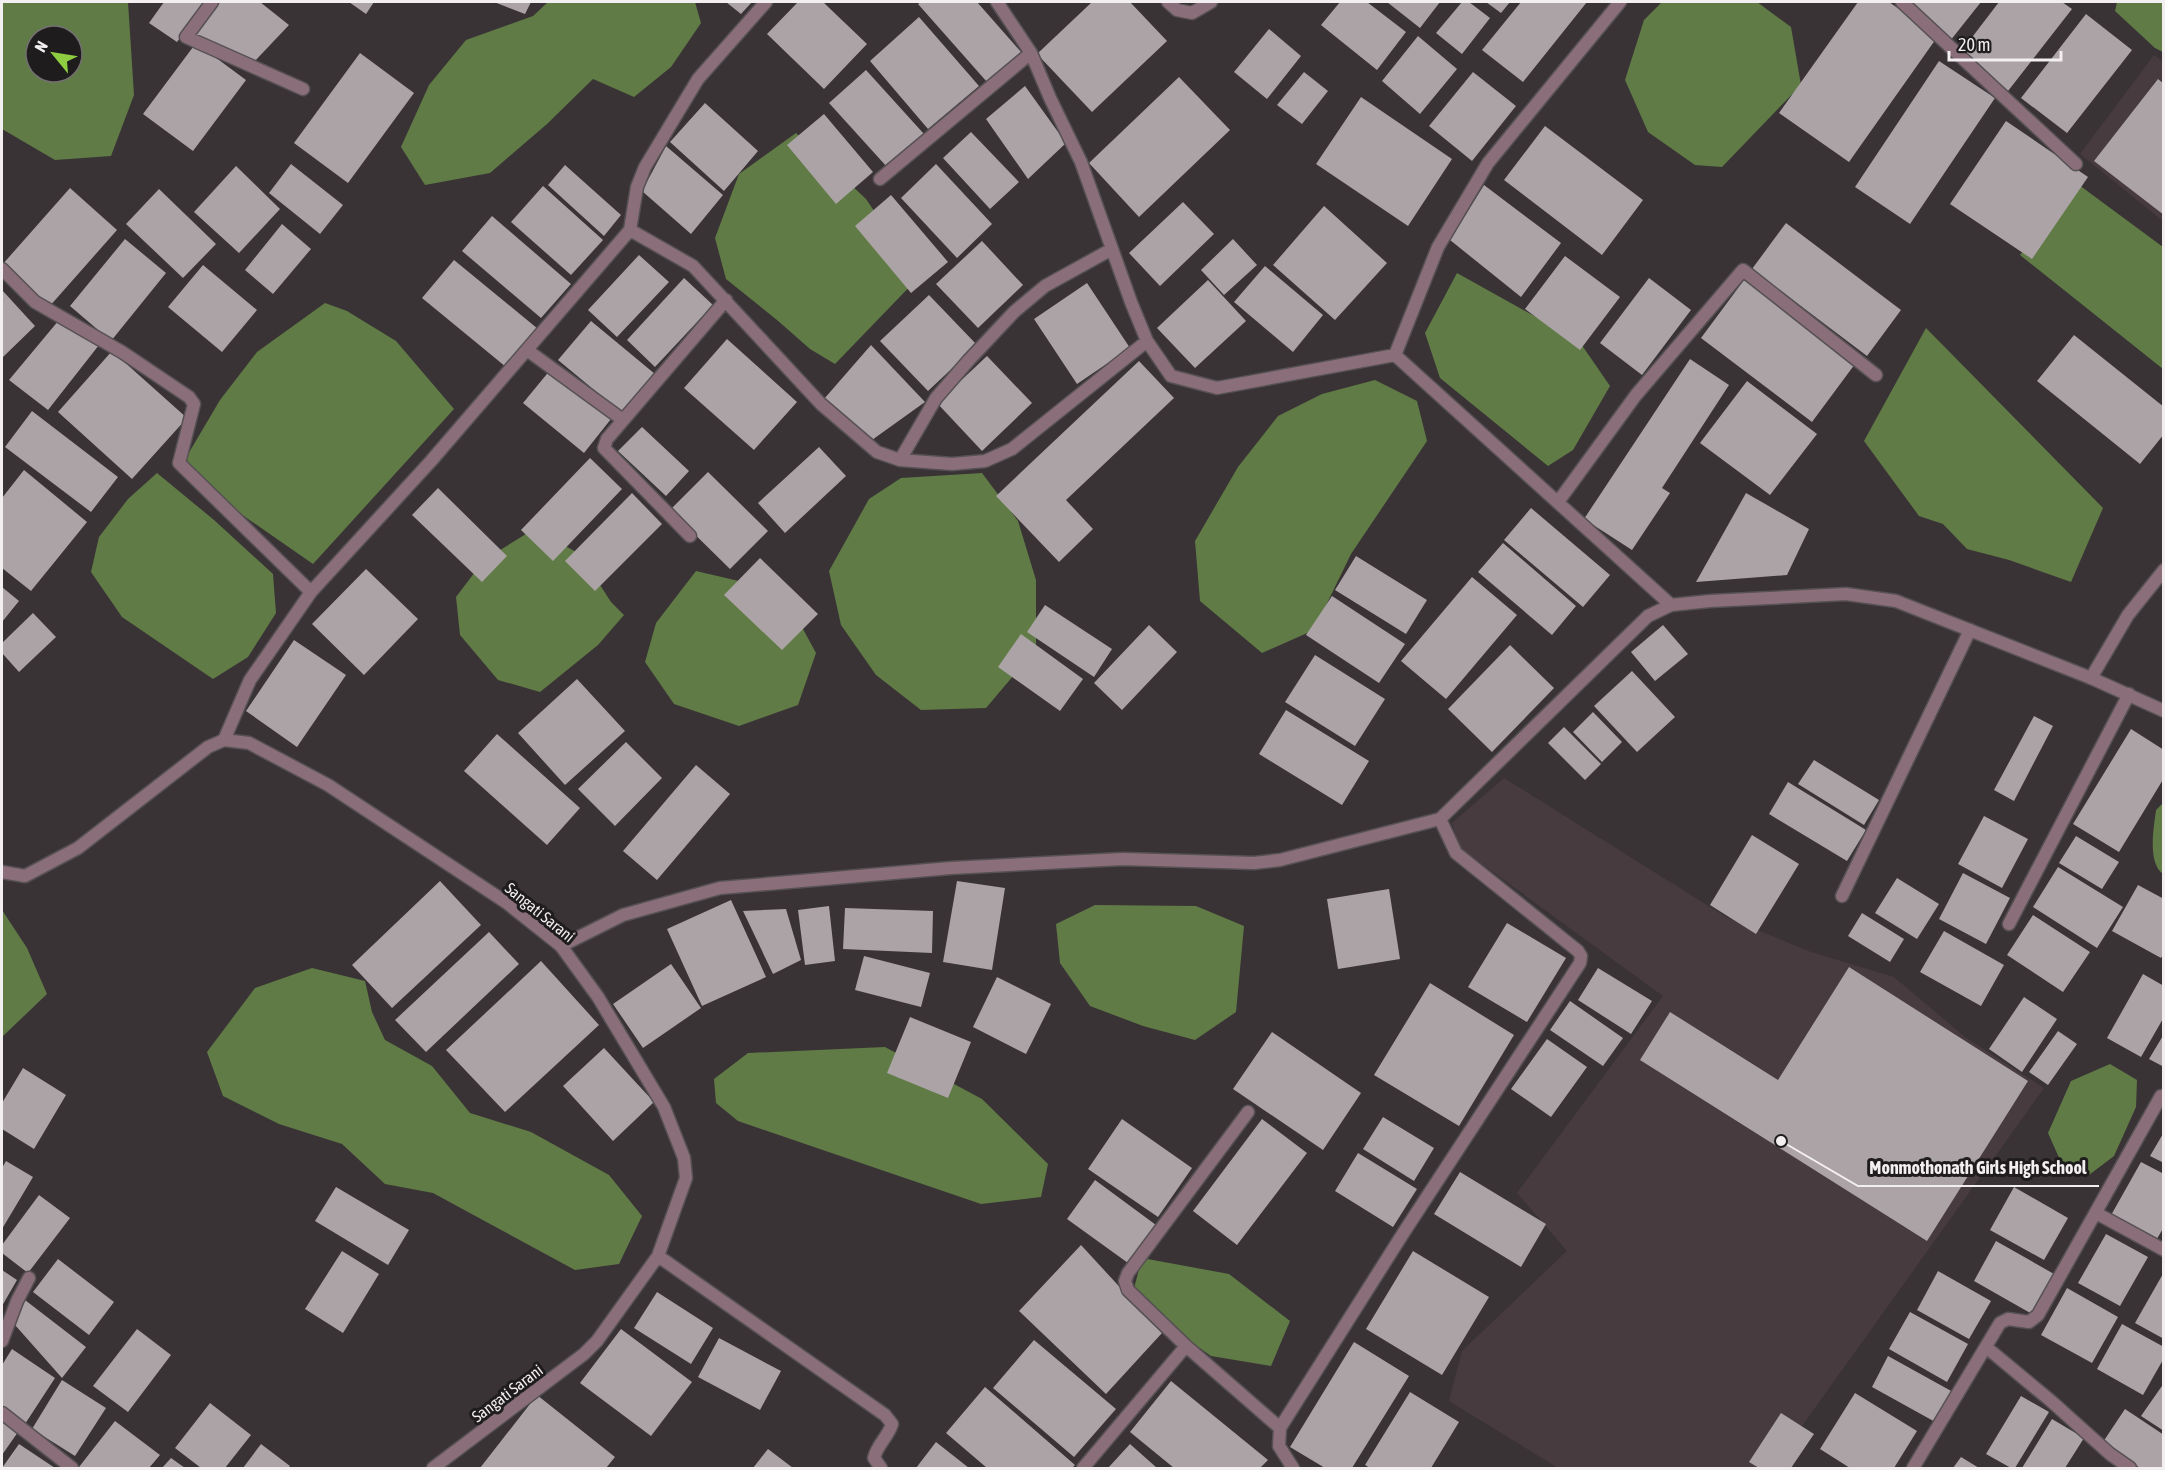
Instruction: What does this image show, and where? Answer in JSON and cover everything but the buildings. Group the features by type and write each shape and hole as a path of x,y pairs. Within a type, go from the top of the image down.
{"street":[{"path":"213,2 186,37 303,89"},
{"path":"2,872 25,876 78,848 208,747 224,740 250,680 311,592 431,461 630,230 637,187 645,167 698,78 766,2"},
{"path":"997,2 1031,53 1050,98 1082,162 1147,341 1171,376 1216,388 1395,355"},
{"path":"1168,2 1177,10 1192,13 1210,2"},
{"path":"1395,355 1438,247 1488,163 1620,2"},
{"path":"1902,2 2076,164"},
{"path":"880,179 1031,53"},
{"path":"630,230 693,266 821,404 877,452 900,460 952,464 985,461 1012,449 1147,341"},
{"path":"900,460 936,398 1014,312 1045,286 1112,249"},
{"path":"2,269 35,302 122,352 189,397 194,404 193,413 179,463 311,592"},
{"path":"1558,502 1636,395 1743,270 1876,375"},
{"path":"690,536 604,448 607,439 726,300"},
{"path":"527,350 623,420"},
{"path":"1395,355 1671,605"},
{"path":"2091,678 2128,615 2163,570"},
{"path":"561,946 623,915 720,888 951,868 1123,859 1254,863 1280,860 1440,819 1648,616 1671,605 1846,594 1896,601 2091,678 2163,711"},
{"path":"1842,896 1970,630"},
{"path":"2009,924 2128,694"},
{"name":"Sangati Sarani","path":"224,740 249,743 328,785 507,903 561,946 598,997 664,1107 684,1158 686,1178 658,1256 597,1341 584,1354 433,1468"},
{"path":"1293,1468 1279,1446 1280,1428 1580,963 1581,956 1578,951 1456,853 1440,819"},
{"path":"1913,1468 2000,1323 2008,1319 2029,1322 2038,1316 2161,1095"},
{"path":"1248,1112 1128,1273 1125,1281 1128,1290 1186,1346 1280,1428"},
{"path":"2096,1213 2163,1250"},
{"path":"658,1256 885,1415 892,1424 875,1452 874,1458 881,1468"},
{"path":"2,1341 17,1301 29,1278"},
{"path":"1083,1468 1186,1346"},
{"path":"1986,1347 2110,1454 2130,1468"},
{"path":"2,1413 72,1468"}],"shaded area":[{"path":"2,2 128,2 134,95 111,156 55,160 2,129"},
{"path":"548,2 695,2 701,23 671,67 634,97 593,79 547,124 490,173 425,185 401,147 429,85 466,40 533,16"},
{"path":"1662,2 1757,2 1791,27 1801,85 1722,167 1695,165 1648,132 1625,80 1644,20"},
{"path":"2117,2 2163,2 2163,52 2155,48 2115,11"},
{"path":"2154,55 2163,62 2163,221 2080,154"},
{"path":"796,133 866,199 919,277 835,364 810,349 726,279 715,238 739,174"},
{"path":"2075,182 2163,247 2163,369 2020,255"},
{"path":"1457,273 1579,341 1610,386 1573,450 1548,466 1440,378 1425,333"},
{"path":"325,303 347,311 396,341 454,409 313,564 228,505 184,461 220,400 257,352"},
{"path":"1926,328 2103,508 2071,582 2009,560 1967,549 1943,524 1919,516 1864,441"},
{"path":"1375,380 1417,401 1427,441 1351,554 1314,630 1262,653 1200,601 1195,541 1238,467 1278,416 1322,394"},
{"path":"157,473 214,520 273,574 276,613 248,657 213,679 122,617 91,572 99,537 128,499"},
{"path":"982,473 1018,521 1036,580 1036,649 986,708 921,710 876,675 841,625 829,571 869,499 901,478"},
{"path":"534,529 580,554 611,602 624,615 598,645 540,692 498,680 460,635 456,597 484,560"},
{"path":"696,571 743,582 803,629 816,653 798,705 739,726 674,704 645,662 656,623"},
{"path":"1504,778 1726,917 1811,952 1894,977 1965,1037 2044,1088 1772,1468 1558,1468 1449,1401 1462,1351 1567,1251 1517,1193 1663,996 1460,848 1452,823"},
{"path":"2163,803 2163,874 2155,861 2153,835 2156,810"},
{"path":"1095,905 1196,906 1244,926 1236,1012 1195,1040 1143,1026 1090,1006 1060,963 1056,924"},
{"path":"2,910 27,948 47,994 2,1037"},
{"path":"312,968 365,981 372,1012 385,1040 432,1066 470,1113 531,1132 609,1175 642,1216 619,1264 575,1270 433,1193 385,1184 342,1144 279,1124 223,1096 207,1052 255,988"},
{"path":"885,1047 982,1099 1048,1164 1041,1197 981,1204 738,1121 716,1103 714,1079 748,1053"},
{"path":"2110,1064 2137,1080 2136,1107 2114,1156 2089,1175 2061,1162 2048,1133 2071,1081"},
{"path":"1142,1258 1229,1274 1290,1321 1271,1366 1211,1356 1170,1327 1133,1292"}],"place":[{"name":"Monmothonath Girls High School","path":"1781,1141"}]}
